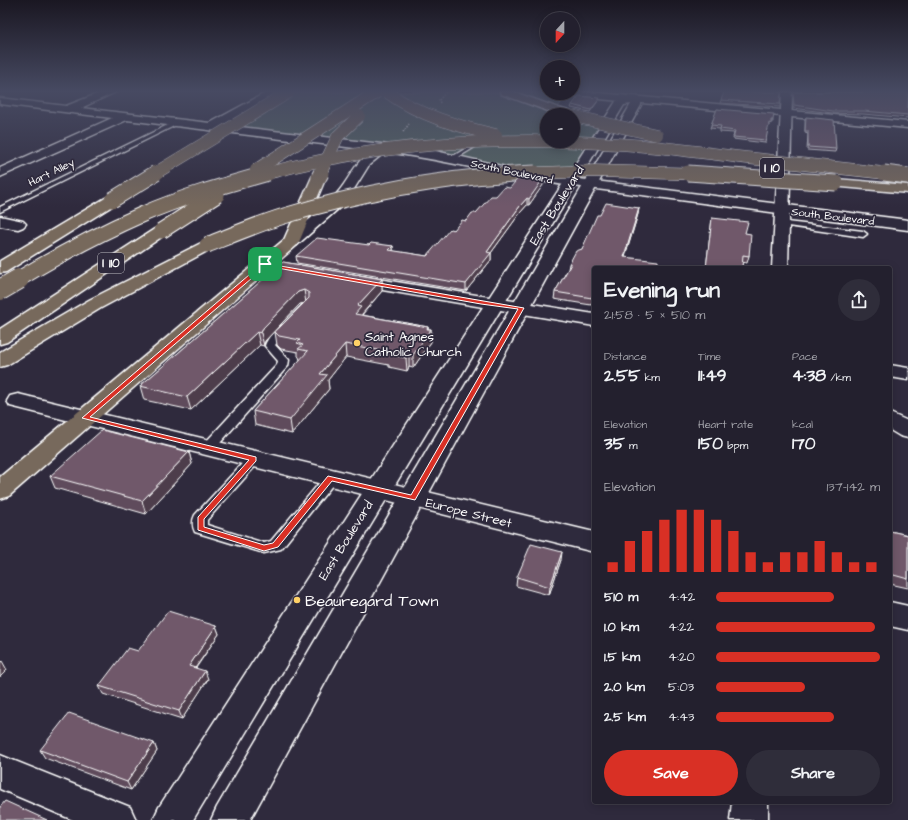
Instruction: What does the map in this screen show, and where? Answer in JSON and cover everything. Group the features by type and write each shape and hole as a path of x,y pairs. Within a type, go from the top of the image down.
{"main road":[{"path":"0,257 37,241 112,200 226,130"},
{"name":"I 110","path":"0,338 161,231 318,130"},
{"path":"0,490 291,242 335,138 341,130"},
{"name":"I 10","path":"479,130 532,143 613,154 908,182"},
{"name":"I 10","path":"639,130 679,139 908,172"},
{"path":"0,290 82,242 146,212 179,199 276,170 379,151 439,145 501,142 599,143 908,176"},
{"path":"0,361 94,304 207,245 276,218 341,199 406,185 487,175 561,172 675,173 760,177 908,189"},
{"path":"0,268 37,241"}],"street":[{"path":"0,173 95,130"},
{"name":"South Boulevard","path":"238,130 453,158 524,175 781,216 908,225"},
{"name":"East Boulevard","path":"230,820 521,308 606,130"},
{"name":"East Boulevard","path":"172,820 493,304 618,130"},
{"path":"780,266 785,130"},
{"path":"291,242 333,206 344,194 364,163 382,148"},
{"path":"265,264 288,268"},
{"path":"334,277 592,320"},
{"path":"892,371 908,374"},
{"name":"Europe Street","path":"18,401 592,542"},
{"path":"892,421 908,431"},
{"path":"892,614 908,618"},
{"path":"0,772 117,820"},
{"path":"749,820 750,804"}],"lane":[{"name":"Hart Alley","path":"5,220 163,130"},
{"path":"453,158 472,147"},
{"path":"781,216 863,234"},
{"path":"208,448 282,366 284,360 270,346 271,342 295,317"},
{"path":"254,459 200,519 200,528 264,548 276,545 331,478"}],"green space":[{"path":"257,130 540,130 540,148 580,148 580,130 598,130 568,176 550,177 447,154"}],"building":[{"path":"729,130 768,130 766,140 733,137 735,131"},
{"path":"835,130 836,149 808,147 808,131 805,131"},
{"path":"519,177 543,179 529,199 527,198 520,206 487,252 491,253 466,284 296,256 317,238 369,245 371,243 393,246 389,250 427,256 450,229 454,230 462,220 466,221 472,213 476,213 491,196 496,196 504,187 510,188"},
{"path":"606,203 639,208 624,257 658,261 658,264 672,266 592,266 592,298 555,292 571,264 569,264 576,251 582,249 597,215 600,215"},
{"path":"712,218 748,222 745,233 751,234 749,256 743,255 742,266 706,266"},
{"path":"283,262 382,279 357,306 361,307 355,314 428,327 427,329 431,329 413,355 409,354 406,358 388,354 389,352 345,344 320,374 327,375 290,420 253,411 308,351 298,349 303,345 297,343 300,340 279,336 275,332 309,298 309,293 304,290 298,292 263,328 261,333 257,332 187,397 140,386"},
{"path":"102,430 189,452 142,501 50,476"},
{"path":"892,531 908,535 908,579 892,575"},
{"path":"531,544 562,552 550,587 517,577"},
{"path":"168,611 216,626 189,666 205,671 179,711 99,686 128,648 138,651"},
{"path":"69,713 154,743 127,782 40,750"},
{"path":"5,801 47,820 0,820 0,807"}],"place":[{"name":"Saint Agnes Catholic Church","path":"357,343"},
{"name":"Beauregard Town","path":"297,600"}],"route":[{"path":"265,264 521,308 413,498 331,478 276,545 264,548 200,528 200,519 254,459 85,418 265,264"}]}
